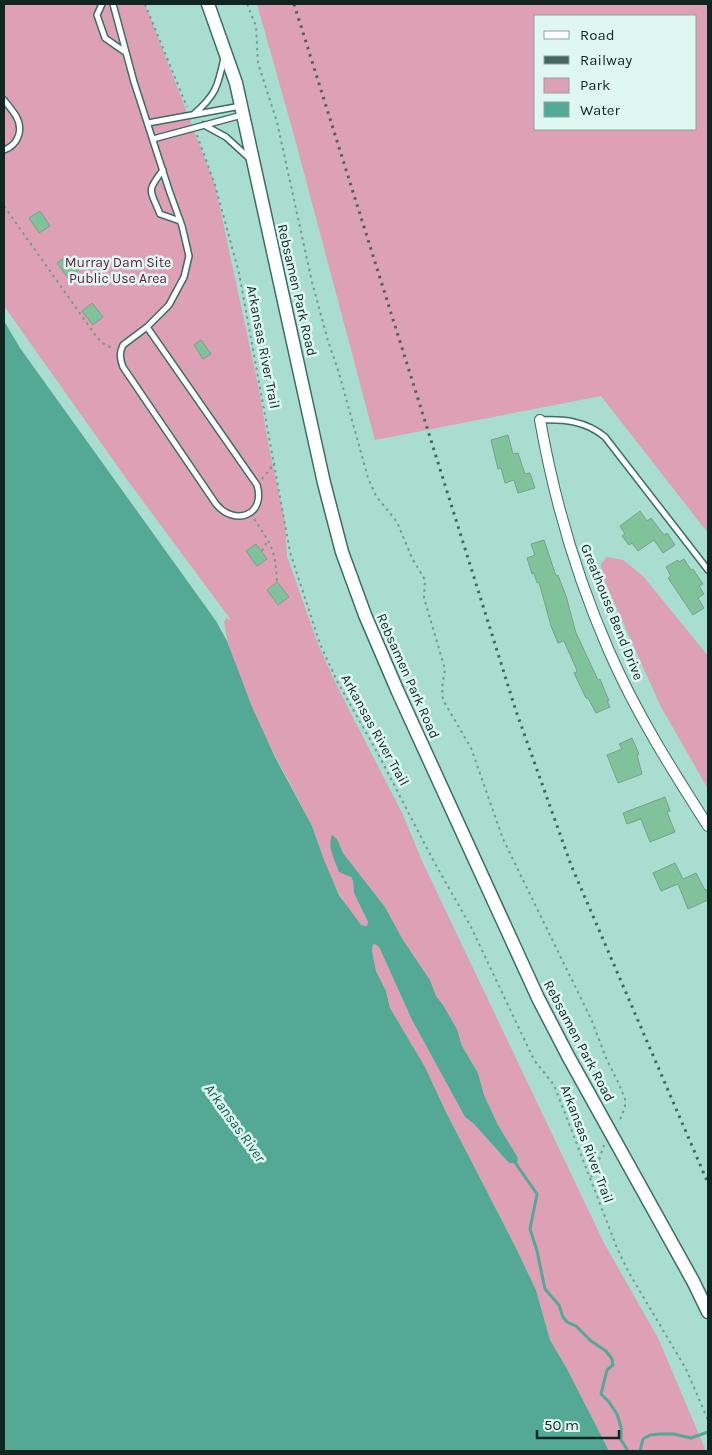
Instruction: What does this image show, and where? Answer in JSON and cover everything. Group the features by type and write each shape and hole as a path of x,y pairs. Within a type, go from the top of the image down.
{"street":[{"name":"Rebsamen Park Road","path":"208,4 225,50 243,110 324,484 342,552 357,594 398,692 538,998 680,1256 708,1312"},
{"name":"Greathouse Bend Drive","path":"540,420 557,496 575,561 609,652 648,728 708,826"}],"lane":[{"path":"102,4 98,15 105,38 126,52"},
{"path":"113,4 162,170 188,247 189,256 187,268 172,300 163,312 127,341 121,350 123,367 221,510 230,516 242,516 249,513 255,507 259,498 257,485 147,326"},
{"path":"192,114 210,99 216,90 225,50"},
{"path":"4,100 17,116 20,127 17,140 10,148 4,150"},
{"path":"148,124 192,114 243,110"},
{"path":"153,139 203,125 243,110"},
{"path":"203,125 226,137 254,162"},
{"path":"162,170 150,189 160,214 180,221"},
{"path":"540,420 573,421 589,425 605,437 708,570"}],"path":[{"path":"145,4 192,114"},
{"path":"248,4 256,26 258,63 277,122 314,291 328,342 339,372 368,478 376,496 397,522 412,558 425,580 424,598 445,669 442,688 443,700 471,748 507,848 592,1021 606,1058 625,1099 625,1107 618,1126 605,1141 591,1178"},
{"name":"Arkansas River Trail","path":"194,127 215,185 239,273 290,552 320,644 337,681 432,860 471,927 534,1060 554,1085 591,1178 616,1248 686,1369 708,1420"},
{"path":"4,206 96,336 102,343 121,350"},
{"path":"257,485 275,463"},
{"path":"249,513 268,540 274,553 277,582"},
{"path":"262,551 268,540"}],"green space":[{"name":"Murray Dam Site Public Use Area","path":"4,4 145,4 215,185 259,390 285,523 287,556 318,644 336,684 403,815 423,863 604,1243 658,1338 706,1451 609,1451 550,1340 536,1290 515,1246 425,1067 390,1008 386,991 376,971 372,950 373,943 380,949 412,1020 465,1117 474,1124 509,1163 517,1163 518,1158 498,1125 484,1095 478,1073 462,1046 457,1029 436,996 430,980 403,940 385,907 343,853 337,839 330,842 337,866 351,877 353,881 354,893 368,922 367,926 361,925 344,902 323,859 310,823 248,700 230,649 224,622 226,618 231,620 128,481 4,306"},
{"path":"257,4 708,4 708,533 601,396 375,440"},
{"path":"607,557 623,560 643,576 708,656 708,789 660,705 602,575 601,564"}],"water":[{"name":"Arkansas River","path":"4,321 20,348 216,621 227,641 252,707 275,757 312,826 339,895 361,925 367,926 368,922 354,893 353,881 351,877 339,872 334,859 330,844 332,835 337,839 343,853 385,907 403,940 430,980 436,996 457,1029 462,1046 478,1073 484,1095 498,1125 518,1158 517,1163 509,1163 474,1124 465,1117 412,1020 380,949 377,945 373,944 372,950 376,971 386,991 390,1008 425,1067 515,1246 536,1290 550,1340 609,1451 4,1451"}],"building":[{"path":"40,211 50,226 39,233 29,218"},
{"path":"68,255 79,270 68,278 57,263"},
{"path":"92,303 103,317 93,325 82,311"},
{"path":"201,340 211,354 203,359 194,345"},
{"path":"508,435 513,454 518,453 525,474 530,473 535,488 518,493 514,480 505,483 501,468 498,469 491,440"},
{"path":"640,511 647,521 651,518 664,535 667,533 675,545 663,553 654,540 638,551 632,543 629,545 622,536 625,534 620,526"},
{"path":"544,540 556,576 558,575 566,596 576,633 598,680 600,679 609,701 607,701 610,707 596,713 588,698 586,698 574,673 577,672 576,668 564,641 558,643 551,626 539,582 537,583 534,573 532,574 527,558 535,555 531,544"},
{"path":"256,544 267,559 257,566 246,551"},
{"path":"684,559 703,584 699,586 704,594 698,598 704,608 693,615 668,578 671,576 666,567 678,560 679,562"},
{"path":"277,582 289,597 278,605 267,590"},
{"path":"632,738 639,754 637,755 642,774 618,783 607,755 622,749 619,744"},
{"path":"665,797 670,811 667,812 675,832 650,842 641,819 627,824 623,813"},
{"path":"675,863 683,879 696,873 705,890 708,889 708,900 688,909 678,884 661,891 653,873"}],"waterway":[{"path":"514,1161 537,1194 530,1229 545,1289 559,1305 567,1322 576,1326 591,1341 606,1351 612,1359 613,1365 607,1370 601,1394 617,1414 621,1427 621,1440 628,1451"},
{"path":"640,1451 643,1439 650,1435 674,1434 691,1438 708,1432"}],"railway":[{"path":"294,4 516,711 571,865 708,1183"}]}
